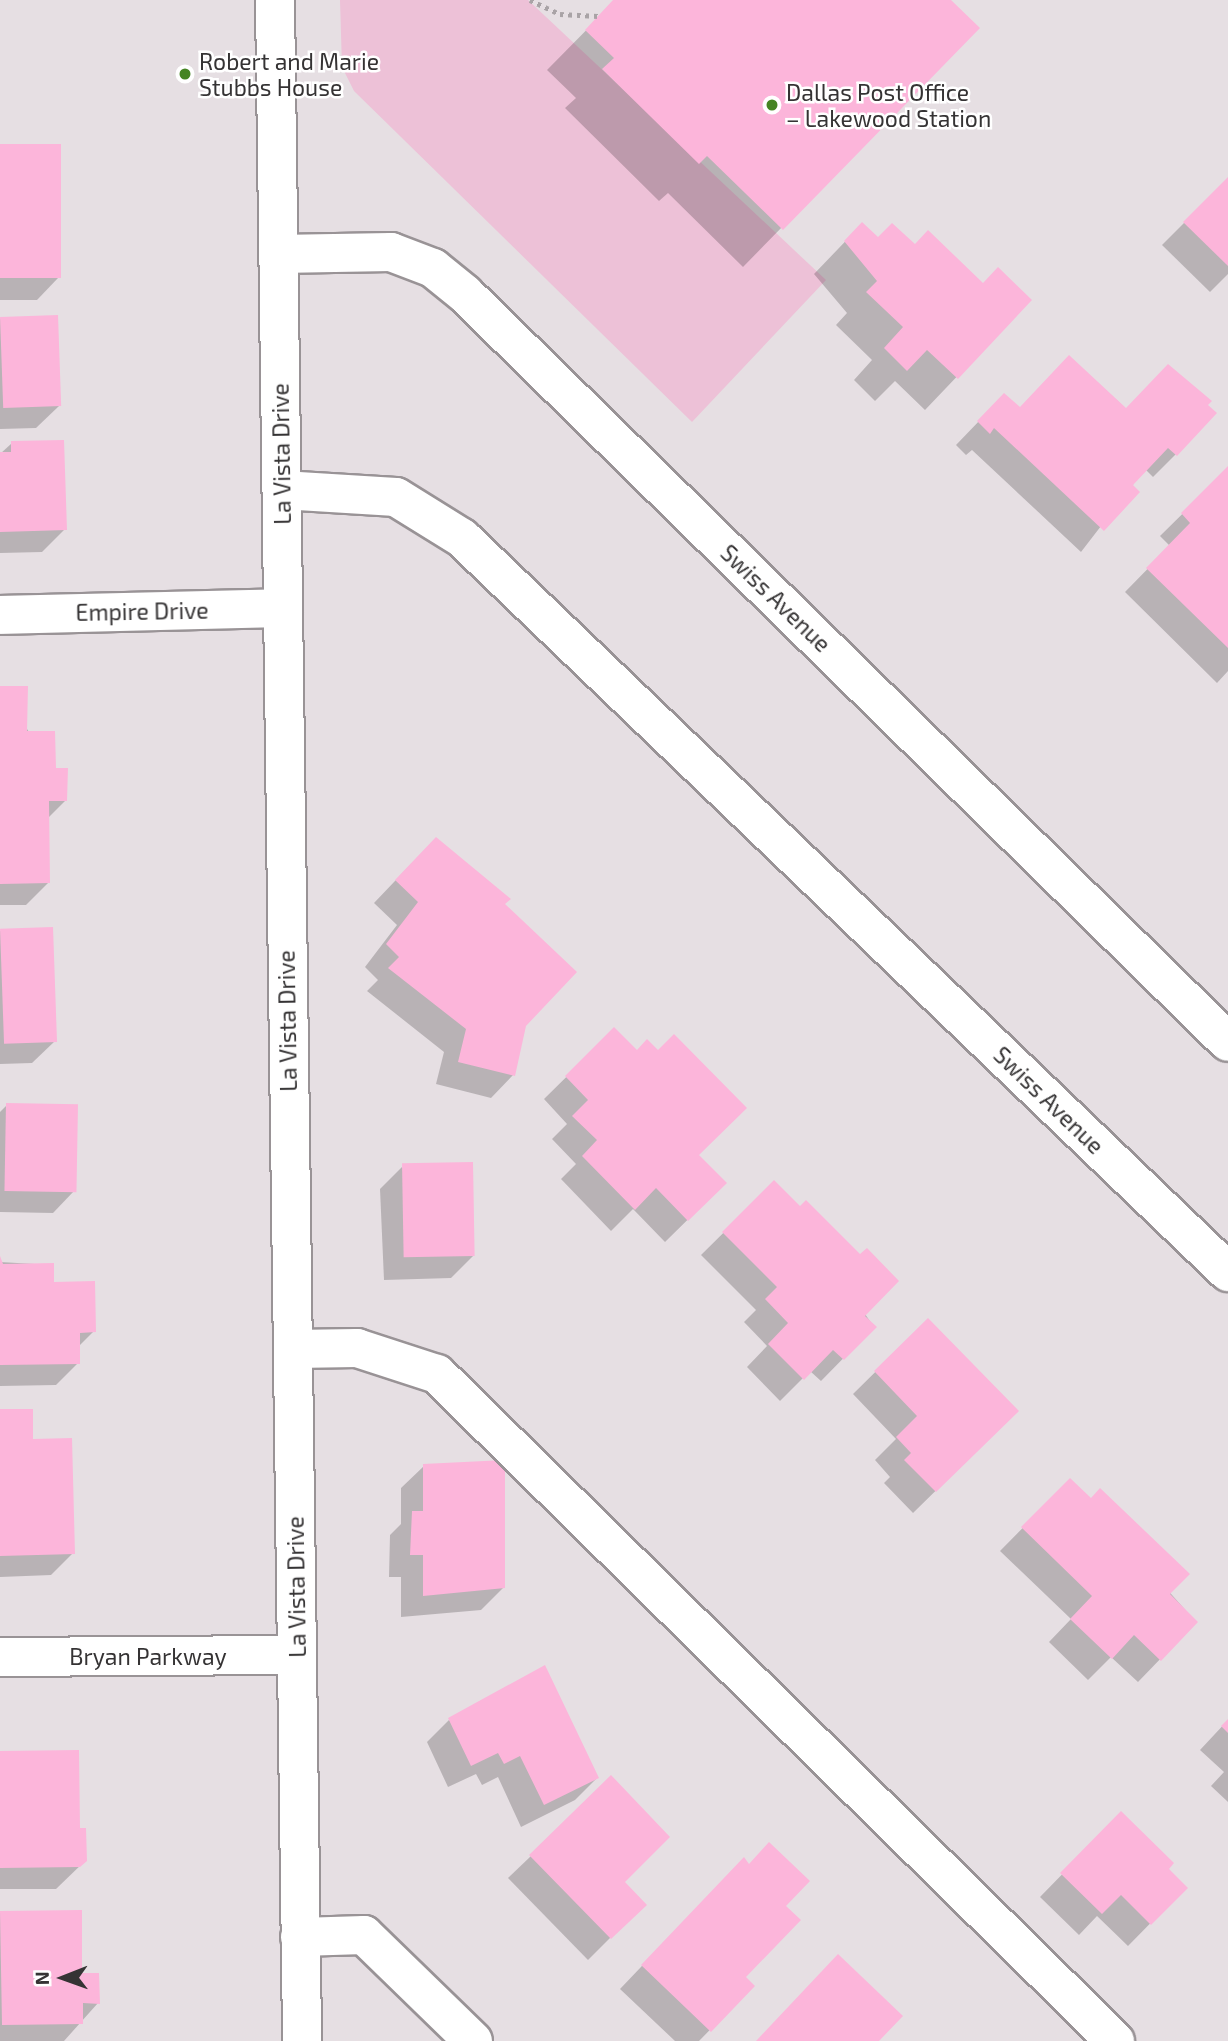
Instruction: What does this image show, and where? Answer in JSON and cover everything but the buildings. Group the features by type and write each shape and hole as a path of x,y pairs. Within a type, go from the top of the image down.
{"street":[{"name":"La Vista Drive","path":"275,0 302,2041"},
{"name":"Swiss Avenue","path":"278,254 391,252 433,268 465,293 1228,1042"},
{"name":"Swiss Avenue","path":"282,490 396,497 462,538 1228,1272"},
{"name":"Empire Drive","path":"0,615 283,608"},
{"path":"293,1349 357,1348 437,1374 1115,2041"},
{"name":"Bryan Parkway","path":"0,1657 297,1654"},
{"path":"300,1937 364,1935 473,2041"}],"path":[{"path":"530,0 560,14 598,16"}],"shaded area":[{"path":"340,0 528,0 826,280 692,422 354,91 342,67"}],"place":[{"name":"Robert and Marie Stubbs House","path":"185,74"},
{"name":"Dallas Post Office – Lakewood Station","path":"772,105"}]}
